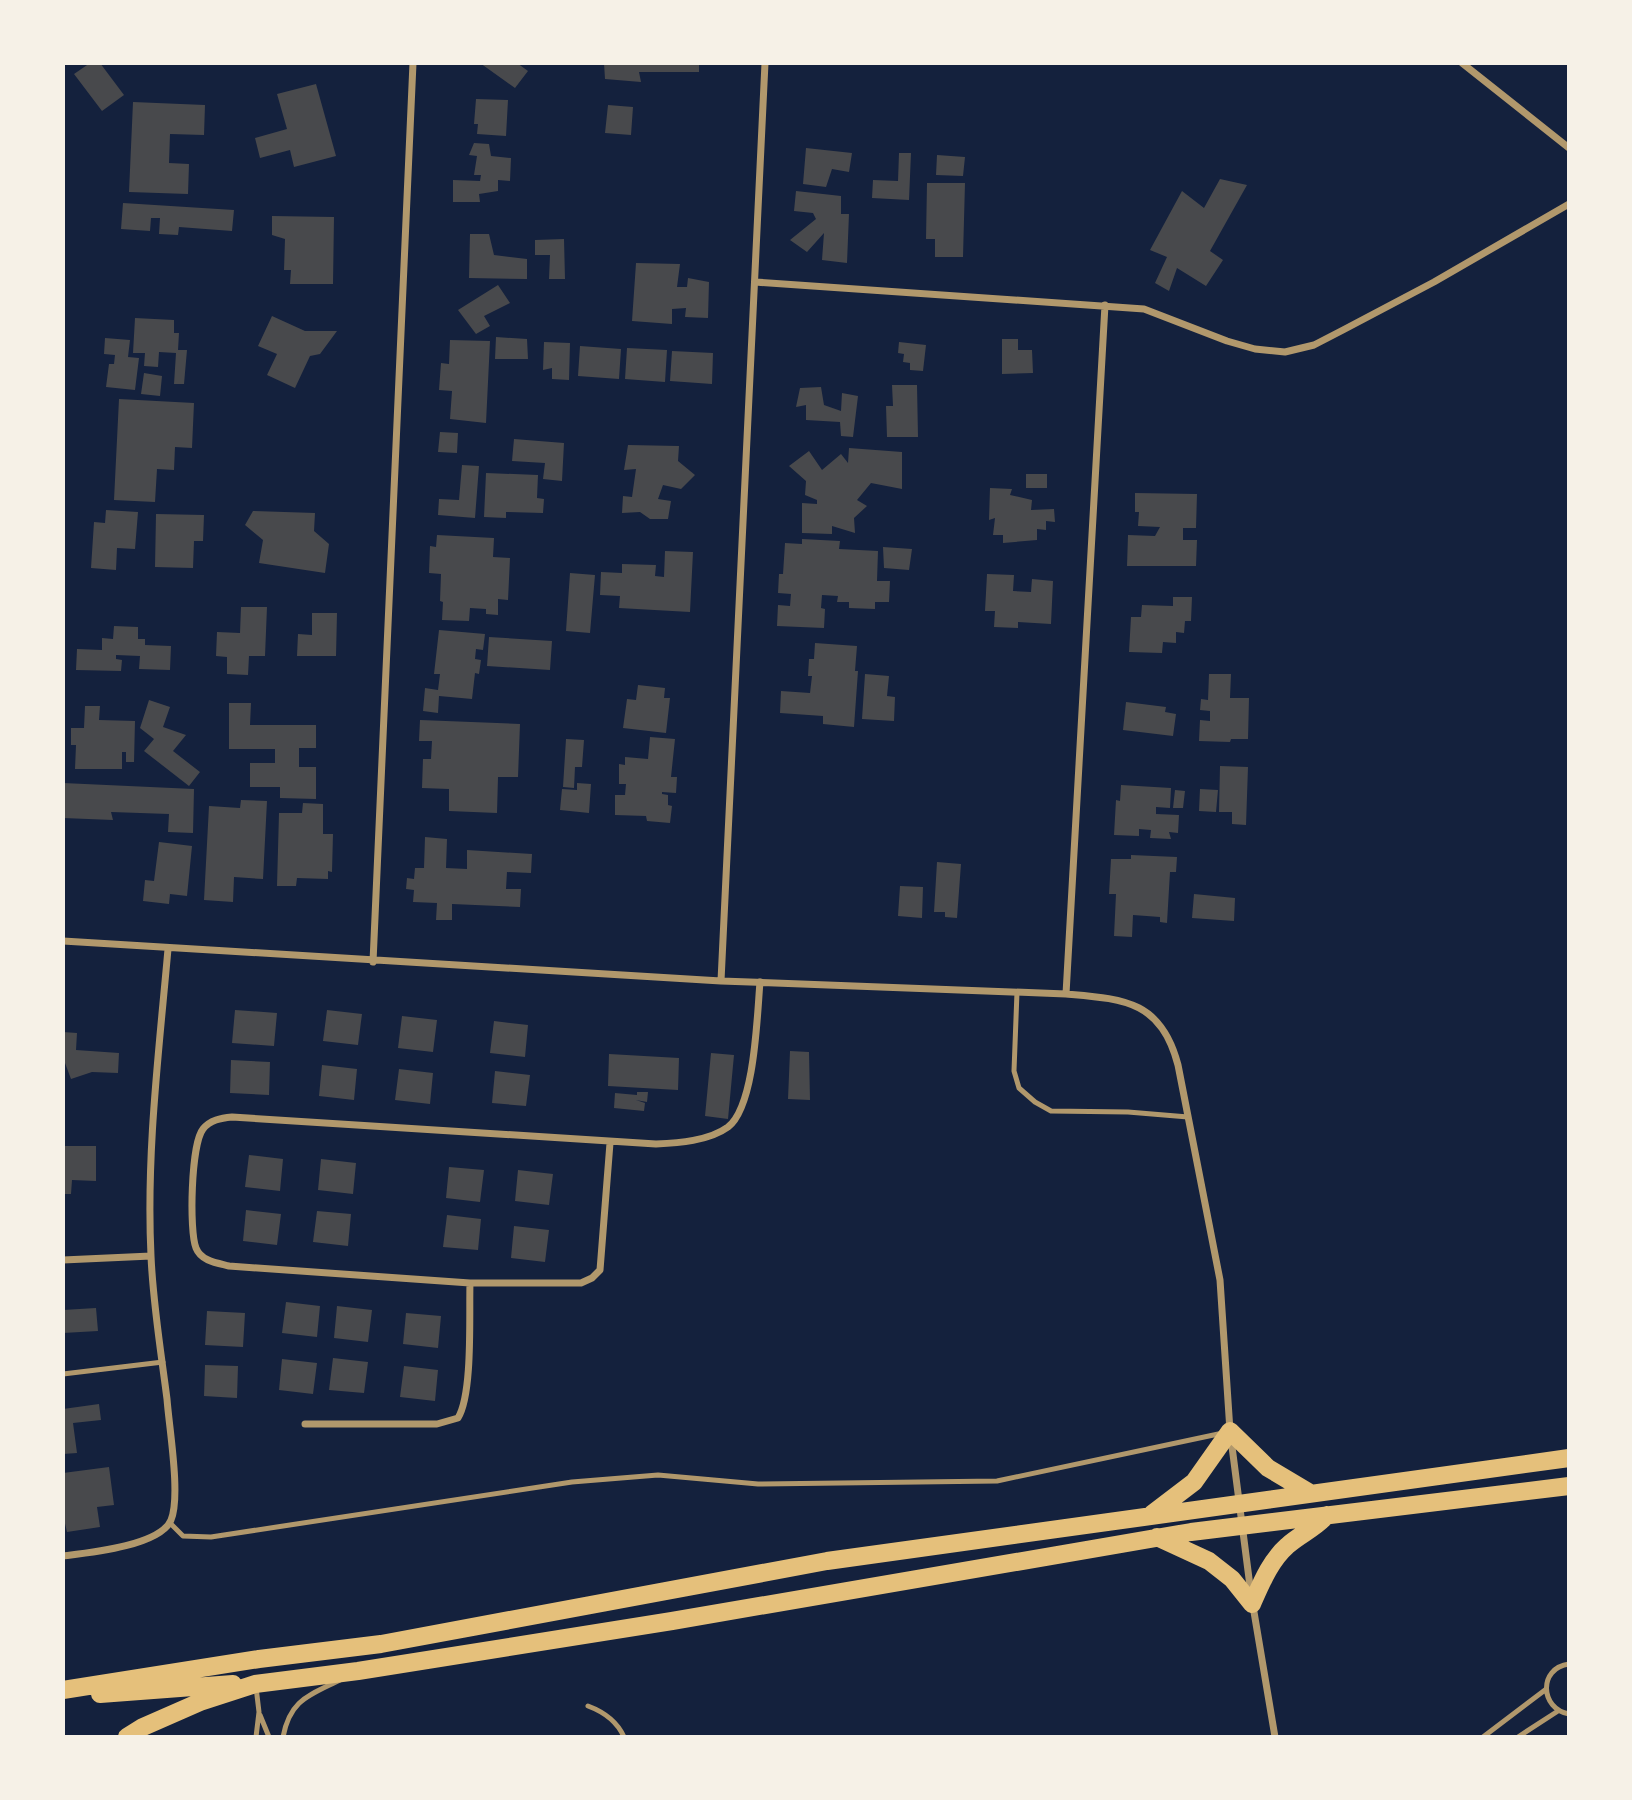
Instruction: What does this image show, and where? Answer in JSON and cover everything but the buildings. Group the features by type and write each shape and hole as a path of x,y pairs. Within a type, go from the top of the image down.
{"main road":[{"path":"1149,1515 1194,1482 1230,1431 1268,1468 1310,1493"},
{"path":"63,1690 414,1638 827,1561 1569,1458"},
{"path":"63,1696 256,1684 358,1671 672,1621 1241,1524 1569,1486"},
{"path":"1156,1537 1209,1561 1232,1580 1252,1604 1278,1554 1315,1528 1327,1515"},
{"path":"127,1737 200,1702 278,1676 372,1658 388,1653 414,1638"}],"street":[{"path":"373,961 413,63"},
{"path":"721,981 765,63"},
{"path":"1462,63 1569,148"},
{"path":"755,282 1144,309 1227,341 1255,349 1285,352 1314,345 1366,318 1569,204"},
{"path":"1066,994 1105,306"},
{"path":"63,941 721,981 1066,994 1133,1003 1163,1028 1173,1045 1220,1280 1230,1431 1238,1502 1275,1737"},
{"path":"63,1556 133,1544 158,1533 170,1523 173,1512 174,1477 151,1256 154,1104 168,949"},
{"path":"610,1143 600,1270 581,1283 470,1283 229,1266 208,1260 196,1249 192,1229 192,1196 198,1136 205,1126 213,1121 232,1117 610,1143 679,1143 726,1129 734,1121 749,1088 760,982"},
{"path":"63,1259 151,1256"},
{"path":"305,1424 409,1425 454,1420 463,1407 466,1386 470,1283"}],"lane":[{"path":"1017,992 1014,1070 1019,1088 1035,1102 1051,1111 1128,1112 1188,1117"},
{"path":"63,1374 163,1362"},
{"path":"170,1523 183,1536 211,1537 572,1482 658,1475 758,1483 997,1481 1230,1431"},
{"path":"1569,1664 1556,1668 1550,1674 1545,1690 1547,1698 1558,1711 1569,1714"},
{"path":"283,1737 286,1721 298,1703 358,1671"},
{"path":"256,1684 259,1712 256,1737"},
{"path":"1483,1737 1545,1690"},
{"path":"588,1706 605,1714 619,1726 624,1737"},
{"path":"1517,1737 1558,1711"},
{"path":"259,1712 269,1737"}]}
